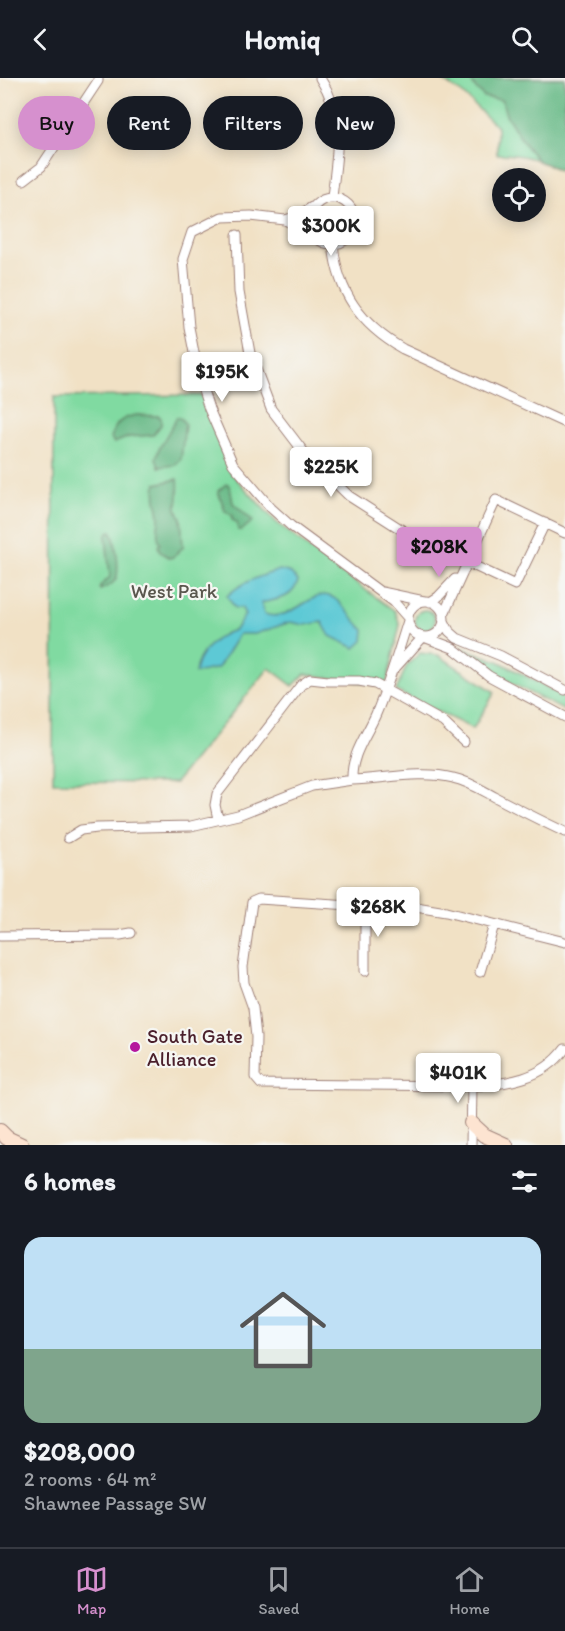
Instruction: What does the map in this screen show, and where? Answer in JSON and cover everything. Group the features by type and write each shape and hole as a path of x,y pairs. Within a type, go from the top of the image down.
{"main road":[{"path":"471,1122 484,1135 506,1145"},
{"path":"0,1131 7,1138 22,1145"}],"street":[{"path":"88,96 98,78"},
{"path":"320,78 330,95 339,129 332,197"},
{"path":"24,180 41,167 52,150"},
{"path":"285,220 298,216 318,201 332,197 347,202 352,208 356,223 349,237 343,241 328,244 285,220 251,216 222,217 192,232 183,259 189,327 199,378 209,409 233,464 271,508 394,602 408,619 411,629 423,637 453,648 489,676 565,717"},
{"path":"312,207 308,222 313,234"},
{"path":"237,235 239,292 250,353 271,409 303,451 349,496 464,567 515,585 545,523"},
{"path":"333,243 334,259 343,285 357,312 381,337 565,423"},
{"path":"392,672 423,637 437,632 464,567 496,500 565,532"},
{"path":"352,780 355,755 376,714 413,607 427,602 451,584 464,567"},
{"path":"379,591 439,607 448,631 457,638 501,656 565,690"},
{"path":"218,819 215,805 217,794 306,681 313,679 359,681 385,688 443,722 464,742"},
{"path":"68,838 86,829 191,826 238,815 312,786 406,775 453,778 478,788 565,832"},
{"path":"565,942 446,912 410,906 365,906 259,899 252,902 243,967 244,983 253,1008 256,1038 255,1077 261,1084 472,1086 503,1084 531,1076 561,1062 565,1049"},
{"path":"365,906 365,971"},
{"path":"480,972 494,925"},
{"path":"0,936 131,933"},
{"path":"471,1145 472,1086"}],"green space":[{"path":"439,78 565,78 565,173 533,159 497,154 497,127 463,94"},
{"path":"469,78 565,78 565,172 538,161 506,115 502,100 484,97"},
{"name":"West Park","path":"202,395 231,473 276,522 395,611 400,625 386,686 305,674 293,686 269,668 175,783 53,782 54,397"},
{"path":"159,416 161,425 153,435 129,437 114,443 111,438 117,425 127,417"},
{"path":"177,417 185,424 181,459 175,465 159,467 156,458 159,449"},
{"path":"178,479 176,509 181,517 183,547 169,558 160,551 158,546 160,544 159,519 155,489 156,484"},
{"path":"228,484 233,503 253,521 242,530 238,530 237,522 232,520 232,515 225,511 218,491"},
{"path":"111,531 117,554 117,575 113,583 100,590 100,586 110,577 106,537"},
{"path":"425,610 432,613 435,620 432,627 425,630 418,627 415,620 418,613"},
{"path":"462,648 498,661 565,697 565,711 498,676 461,650"},
{"path":"420,653 438,655 495,692 473,729 396,691 407,665"}],"water":[{"path":"280,570 291,573 298,581 296,587 288,595 261,603 264,614 274,616 284,614 318,596 326,595 337,600 364,630 363,641 355,648 330,636 322,622 305,625 290,622 255,634 239,634 218,668 195,673 199,659 209,646 221,636 235,630 245,615 242,608 235,608 227,596 245,583"}],"place":[{"name":"South Gate Alliance","path":"135,1047"}]}
